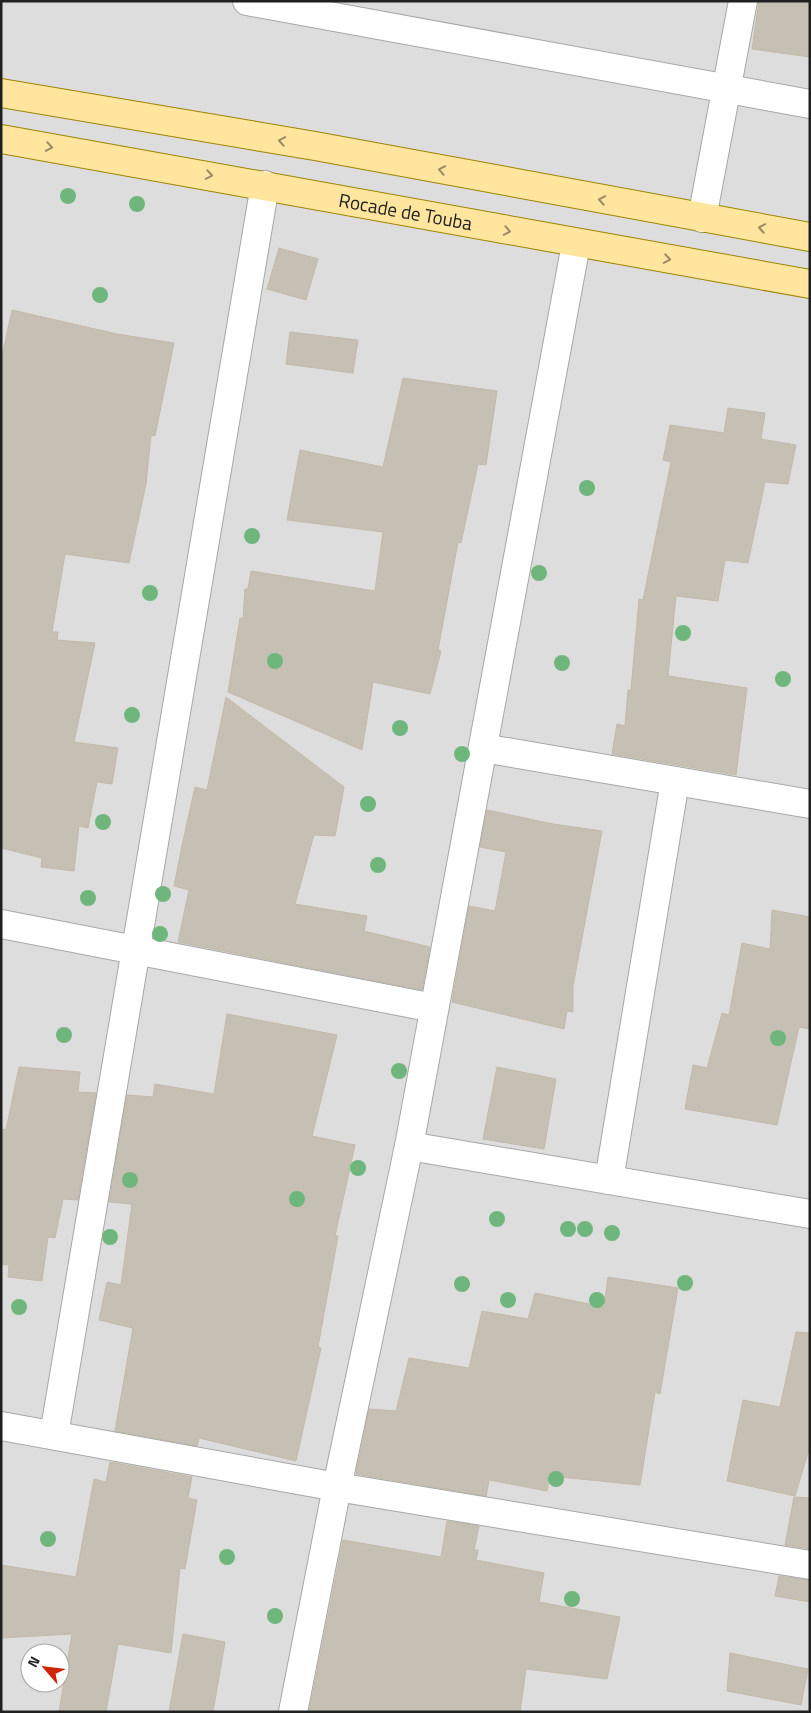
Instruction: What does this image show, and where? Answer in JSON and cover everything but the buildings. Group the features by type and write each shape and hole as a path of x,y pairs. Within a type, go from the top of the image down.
{"main road":[{"path":"1,93 315,146 810,237"},
{"name":"Rocade de Touba","path":"1,139 265,185 576,244 810,284"}],"street":[{"path":"247,1 810,104"},
{"path":"702,218 742,1"},
{"path":"54,1434 265,185"},
{"path":"294,1712 337,1487 409,1146 576,244"},
{"path":"483,748 810,804"},
{"path":"609,1180 675,781"},
{"path":"1,924 434,1008"},
{"path":"409,1146 810,1214"},
{"path":"1,1426 54,1434 337,1487 810,1565"}],"shaded area":[{"path":"1,1 810,1 810,1712 1,1712"}]}
